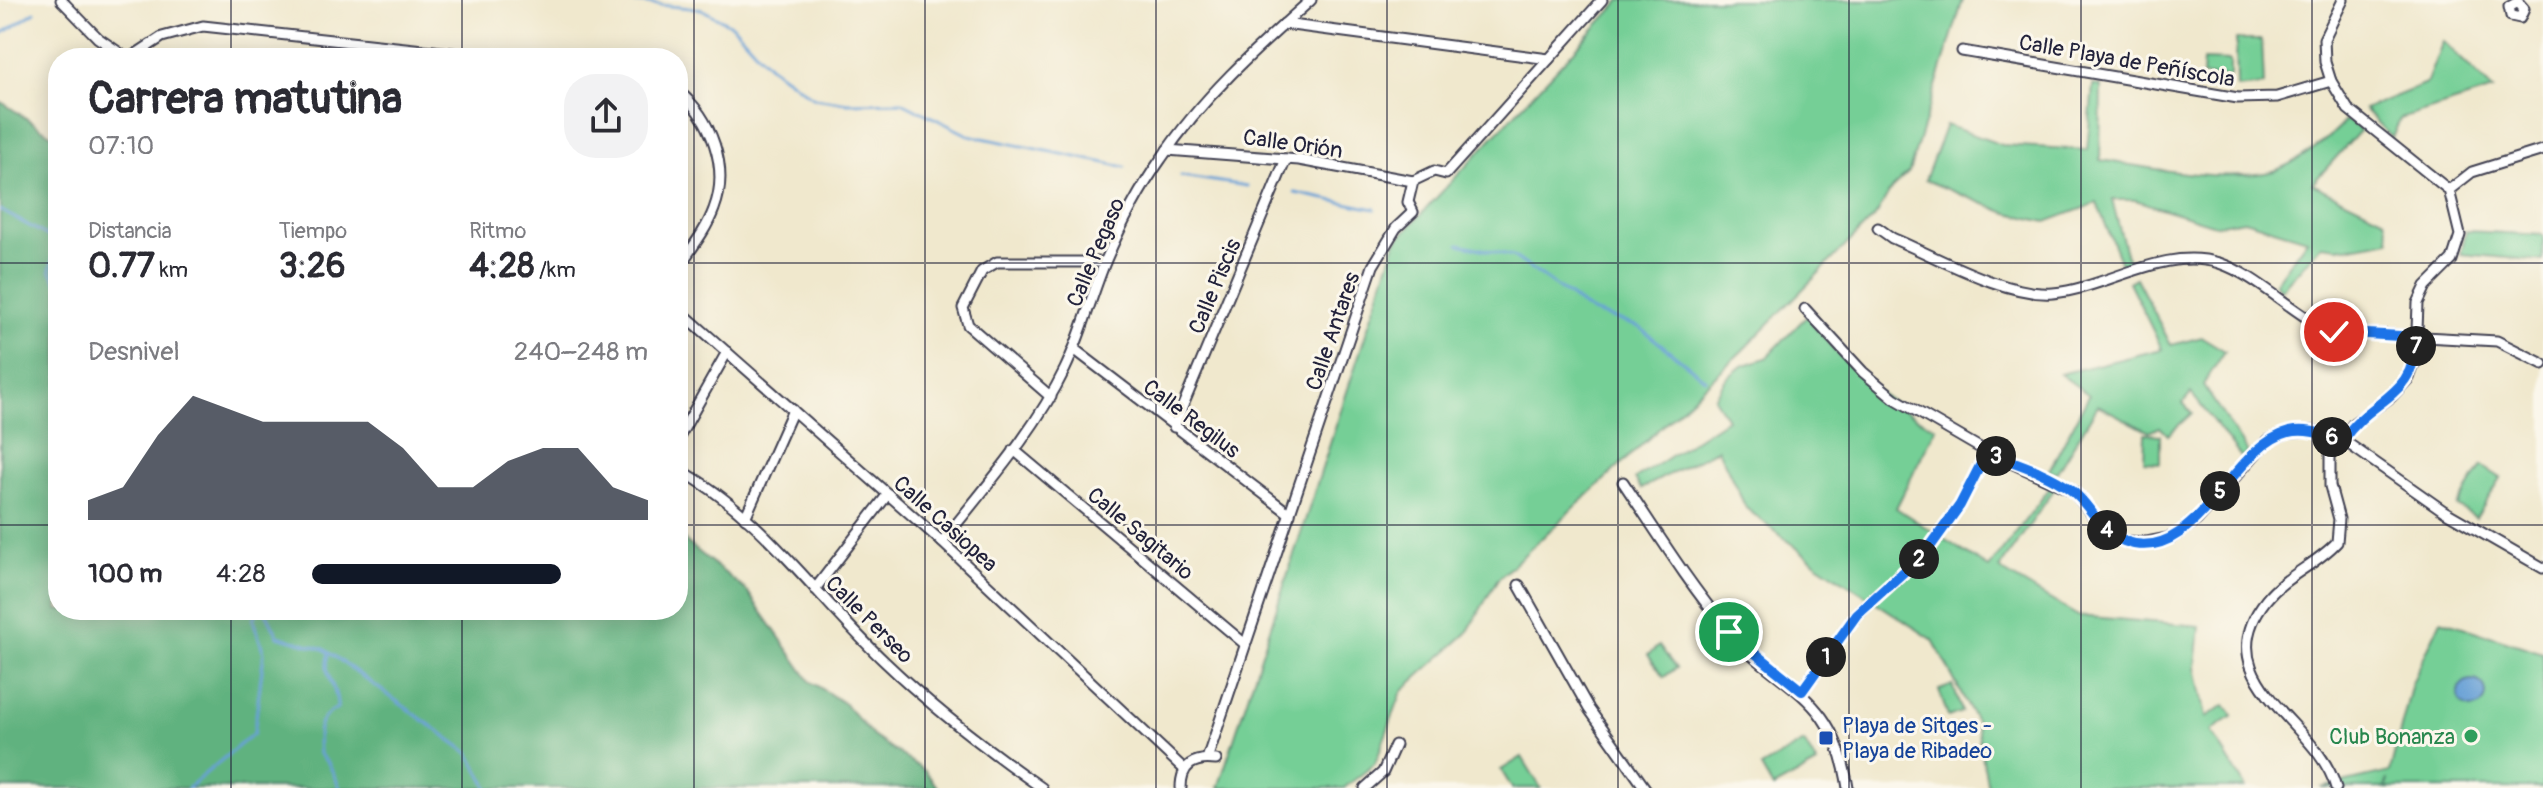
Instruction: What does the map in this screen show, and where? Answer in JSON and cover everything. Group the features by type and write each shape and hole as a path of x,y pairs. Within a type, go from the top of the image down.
{"street":[{"path":"61,0 98,38 113,48"},
{"name":"Calle Pegaso","path":"942,542 1051,397 1074,349 1105,262 1132,207 1167,150 1197,109 1311,0"},
{"path":"1413,181 1434,171 1446,174 1602,0"},
{"path":"2336,788 2332,773 2272,704 2253,670 2245,642 2255,616 2268,598 2337,542 2339,519 2330,486 2330,455 2354,423 2391,397 2409,378 2416,359 2418,303 2426,286 2452,260 2460,235 2449,190 2348,109 2331,81 2325,62 2324,39 2343,0"},
{"path":"1284,24 1549,59"},
{"path":"144,48 162,37 203,26 400,48"},
{"name":"Calle Playa de Peñíscola","path":"1962,51 2238,98 2277,97 2331,81"},
{"path":"688,103 709,127 717,153 719,183 715,207 688,252"},
{"name":"Calle Orión","path":"1167,150 1286,159 1413,181"},
{"path":"2449,190 2472,172 2543,150"},
{"name":"Calle Piscis","path":"1174,427 1286,159"},
{"name":"Calle Antares","path":"1184,769 1198,760 1211,760 1245,644 1373,266 1396,228 1413,212 1408,202 1413,181"},
{"path":"1878,228 1892,238 2025,291 2050,293 2083,288 2160,263 2190,258 2220,263 2314,324 2334,332 2497,341 2543,364"},
{"path":"1051,397 968,325 963,308 982,271 997,262 1105,262"},
{"path":"1805,309 1863,372 1894,398 1987,452 2073,491 2099,523 2124,541 2147,542 2173,537 2197,520 2267,441 2289,432 2313,431 2343,440 2444,511 2543,568"},
{"name":"Calle Casiopea","path":"688,318 942,542 1184,769"},
{"name":"Calle Regilus","path":"1074,349 1290,514"},
{"path":"688,421 727,352"},
{"path":"745,518 793,410"},
{"name":"Calle Sagitario","path":"1014,450 1245,644"},
{"path":"1802,691 1857,614 1927,551 1960,505 1987,452"},
{"name":"Calle Perseo","path":"688,476 745,518 883,661 974,740 1042,788"},
{"path":"1623,482 1729,632 1802,691 1828,723 1843,757 1848,788"},
{"path":"815,589 888,494"},
{"path":"1519,585 1589,709 1645,788"},
{"path":"1365,788 1383,772 1395,745"},
{"path":"1181,788 1184,769"}],"green space":[{"path":"1621,0 1963,0 1909,172 1891,189 1877,214 1742,351 1497,580 1467,633 1402,691 1375,764 1344,788 1218,788 1396,241"},
{"path":"2236,40 2262,40 2264,85 2237,88"},
{"path":"2443,41 2493,90 2400,119 2392,138 2364,109 2426,84"},
{"path":"2203,60 2230,61 2230,77 2202,76"},
{"path":"2093,85 2101,86 2100,160 2161,170 2203,175 2265,173 2286,166 2309,152 2346,120 2361,130 2312,184 2385,219 2390,240 2346,248 2321,245 2281,290 2275,283 2307,239 2244,220 2215,225 2135,200 2112,200 2129,265 2122,266 2097,203 2046,222 2004,212 1925,180 1946,125 2002,145 2087,150"},
{"path":"0,101 48,132 48,620 688,620 688,543 747,591 810,681 845,704 873,736 925,771 938,788 0,788"},
{"path":"2466,231 2543,235 2543,261 2461,254"},
{"path":"2136,278 2171,345 2202,337 2225,351 2203,385 2248,453 2241,457 2191,393 2183,403 2192,413 2168,435 2160,427 2149,432 2098,405 2057,472 2048,472 2089,395 2060,374 2162,349 2129,282"},
{"path":"1807,316 1849,366 1881,394 1936,428 1896,508 1989,568 2052,485 2056,487 1999,569 2078,616 2200,626 2196,667 2206,717 2225,705 2233,716 2211,731 2246,788 1988,788 1976,721 1933,640 1816,563 1746,508 1718,449 1641,489 1635,479 1727,419 1714,398 1726,379 1742,366 1766,358"},
{"path":"2145,434 2160,435 2160,463 2144,462"},
{"path":"2482,466 2501,478 2476,518 2457,506"},
{"name":"Club Bonanza","path":"2441,620 2543,653 2543,788 2386,788 2388,779 2385,788 2321,788 2390,772 2412,683"},
{"path":"1659,646 1676,668 1664,677 1648,655"},
{"path":"1953,685 1962,712 1948,717 1939,690"},
{"path":"1804,742 1817,764 1773,788 1761,767"},
{"path":"1522,757 1541,788 1512,788 1501,770"}],"water":[{"path":"2472,680 2482,684 2486,694 2482,704 2472,708 2462,704 2458,694 2462,684"}],"waterway":[{"path":"607,0 701,9 733,26 769,66 814,98 848,103 902,102 968,135 1125,167"},
{"path":"0,35 35,12"},
{"path":"1181,176 1247,186"},
{"path":"1295,193 1375,209"},
{"path":"0,210 48,236"},
{"path":"1459,244 1513,256 1592,312 1639,327 1705,379"},
{"path":"188,788 254,733 264,653 253,620"},
{"path":"270,620 278,636 324,649 469,753 488,788"},
{"path":"329,653 327,668 337,708 319,726 319,754 329,764 340,788"}],"place":[{"name":"Club Bonanza","path":"2471,736"},
{"name":"Playa de Sitges - Playa de Ribadeo","path":"1826,738"}],"route":[{"path":"1729,632 1802,691 1857,614 1927,551 1960,505 1987,452 2073,491 2099,523 2124,541 2147,542 2173,537 2197,520 2267,441 2289,432 2313,431 2343,440 2354,423 2391,397 2409,378 2416,359 2416,337 2334,332"}]}
